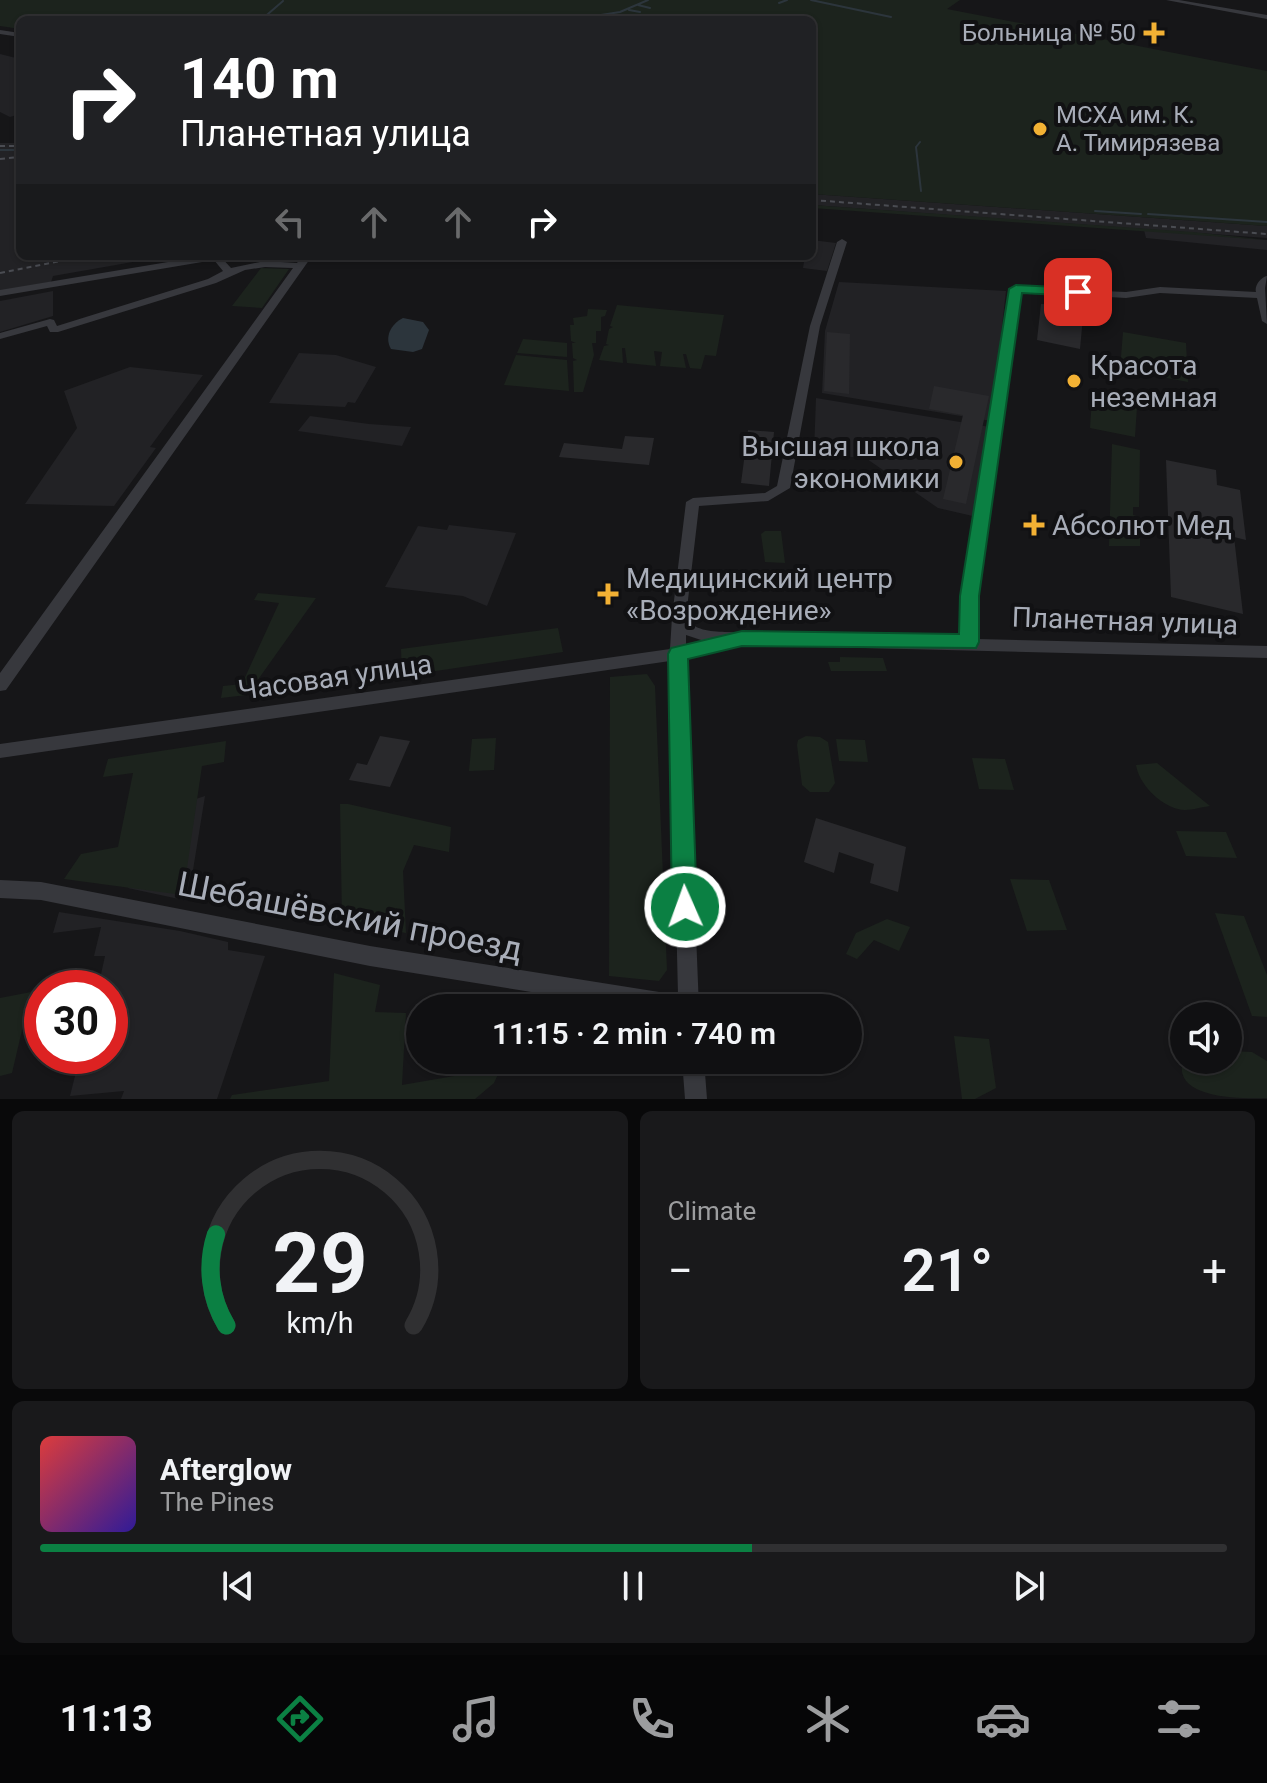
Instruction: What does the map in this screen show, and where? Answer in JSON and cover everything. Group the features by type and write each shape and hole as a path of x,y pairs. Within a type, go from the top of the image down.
{"street":[{"path":"1169,0 1267,17"},
{"path":"689,994 678,654 693,502 768,497 783,488 815,326 842,242"},
{"path":"0,293 198,260"},
{"path":"219,260 228,270"},
{"path":"0,685 304,260"},
{"path":"0,336 50,322 54,330 63,328 212,281 228,270 256,263 300,266"},
{"path":"1265,280 1262,295 1267,321"},
{"path":"969,642 970,596 1016,289 1126,295 1160,290 1262,295"},
{"name":"Планетная улица","path":"679,620 685,630 701,635 742,639 969,642 1267,652"},
{"name":"Планетная улица","path":"678,654 742,639"},
{"name":"Часовая улица","path":"0,751 678,654"},
{"name":"Шебашёвский проезд","path":"0,889 41,891 370,956 608,994"},
{"path":"694,1074 696,1099"}],"shaded area":[{"name":"МСХА им. К. А. Тимирязева","path":"0,0 960,0 947,9 1267,71 1267,226 816,194 816,16 16,16 16,28 0,26"},
{"path":"0,54 16,58 16,115 10,117 0,112"},
{"path":"0,143 16,143 16,260 144,260 53,276 51,282 0,291"},
{"path":"816,194 1267,226 1267,238 816,205"},
{"path":"816,205 1193,232 1267,240 816,208"},
{"path":"1144,230 1267,240 1267,250 1146,238"},
{"path":"816,240 836,243 827,271 803,268 804,262 789,260 816,260"},
{"path":"261,268 289,269 262,308 232,306"},
{"path":"839,282 1006,291 991,421 822,393 825,331"},
{"path":"53,291 53,316 0,332 0,301"},
{"path":"617,305 724,315 716,356 705,355 701,369 690,368 686,354 683,354 686,368 660,366 662,352 654,351 656,366 627,363 625,348 622,348 623,363 599,360 604,346 609,345 606,344 609,329 613,327 610,326"},
{"path":"588,309 607,310 601,317 601,331 596,331 596,343 592,343 594,355 583,392 574,392 573,361 577,360 573,358 572,343 576,343 571,341 570,325 574,325 573,318 587,316"},
{"path":"403,318 423,322 429,330 422,349 413,352 391,349 388,340 390,331"},
{"path":"1123,332 1186,343 1188,382 1120,369"},
{"path":"523,339 567,343 567,357 517,353"},
{"path":"299,353 336,355 376,367 355,403 348,402 345,407 269,403"},
{"path":"516,355 567,360 569,391 504,385"},
{"path":"130,367 203,375 150,447 156,448 114,506 25,504 77,428 64,391"},
{"path":"816,398 990,427 977,517 938,508 867,459 814,452"},
{"path":"1092,398 1137,407 1135,437 1090,428"},
{"path":"310,416 411,427 402,446 298,431"},
{"path":"1112,444 1140,450 1139,507 1133,507 1133,515 1140,517 1140,546 1109,546"},
{"path":"449,525 516,533 487,606 463,596 385,587 418,526 447,530"},
{"path":"781,531 785,563 765,562 761,534"},
{"path":"258,593 316,598 247,695 221,698 223,686 242,684 279,603 254,600"},
{"path":"558,628 563,652 402,676 401,649"},
{"path":"840,657 883,658 887,671 831,671 828,662 840,662"},
{"path":"647,674 655,686 667,970 659,981 609,976 610,677"},
{"path":"806,736 820,737 828,742 835,783 829,792 810,792 802,785 797,745 798,740"},
{"path":"496,738 494,770 469,771 472,739"},
{"path":"836,739 865,740 868,762 839,761"},
{"path":"226,741 224,762 202,766 183,895 64,879 81,854 118,847 133,773 103,777 108,759"},
{"path":"972,758 1005,759 1014,790 979,789"},
{"path":"1157,763 1210,806 1182,810 1157,798 1141,779 1136,765"},
{"path":"205,796 188,901 128,888 165,809"},
{"path":"340,804 451,827 449,852 414,845 403,871 406,933 342,921"},
{"path":"1176,831 1226,832 1237,858 1186,856"},
{"path":"1010,879 1049,880 1067,930 1027,931"},
{"path":"59,912 180,931 228,942 228,950 265,956 217,1099 121,1099 124,1091 70,1096 76,1074 128,1074 128,970 102,970 105,956 94,956 101,927 53,933"},
{"path":"1215,913 1244,916 1267,975 1267,1017 1252,1016"},
{"path":"887,919 910,927 899,951 874,940 857,959 846,954 856,933"},
{"path":"334,973 380,985 375,1012 406,1013 402,1085 466,1074 498,1074 494,1083 475,1099 230,1099 232,1095 329,1081"},
{"path":"24,993 24,1022 12,1073 0,1076 0,998"},
{"path":"954,1036 989,1039 996,1088 975,1099 962,1099"},
{"path":"1242,1052 1252,1052 1267,1061 1267,1098 1209,1094 1186,1081 1183,1074 1242,1074"}],"building":[{"path":"1041,304 1084,306 1080,349 1037,340"},
{"path":"827,332 850,334 849,394 824,391"},
{"path":"934,386 989,396 966,504 943,499 963,415 929,409"},
{"path":"748,430 774,432 769,486 741,483"},
{"path":"625,436 654,438 649,465 559,457 564,443 622,449"},
{"path":"1166,460 1216,470 1217,485 1240,490 1246,540 1234,537 1243,614 1171,597"},
{"path":"380,736 410,741 390,787 349,780 357,763 367,765"},
{"path":"816,818 906,847 898,892 870,883 874,864 839,852 834,873 804,862"}],"waterway":[{"path":"594,16 620,12 648,0"},
{"path":"779,3 787,0"},
{"path":"811,0 891,17"},
{"path":"266,16 283,1"},
{"path":"638,5 650,8"},
{"path":"629,10 640,12"},
{"path":"920,142 916,147 921,191"},
{"path":"0,150 16,150"},
{"path":"1095,211 1141,214"},
{"path":"1148,214 1267,222"}],"railway":[{"path":"0,146 16,146"},
{"path":"0,159 16,157"},
{"path":"816,200 1267,234"},
{"path":"0,273 66,260"}],"place":[{"name":"Больница № 50","path":"1154,33"},
{"name":"МСХА им. К. А. Тимирязева","path":"1040,129"},
{"name":"Красота неземная","path":"1074,381"},
{"name":"Высшая школа экономики","path":"956,462"},
{"name":"Абсолют Мед","path":"1034,525"},
{"name":"Медицинский центр «Возрождение»","path":"608,594"}],"route":[{"path":"685,907 678,654 742,639 969,642 970,596 1016,289 1078,292"}]}
